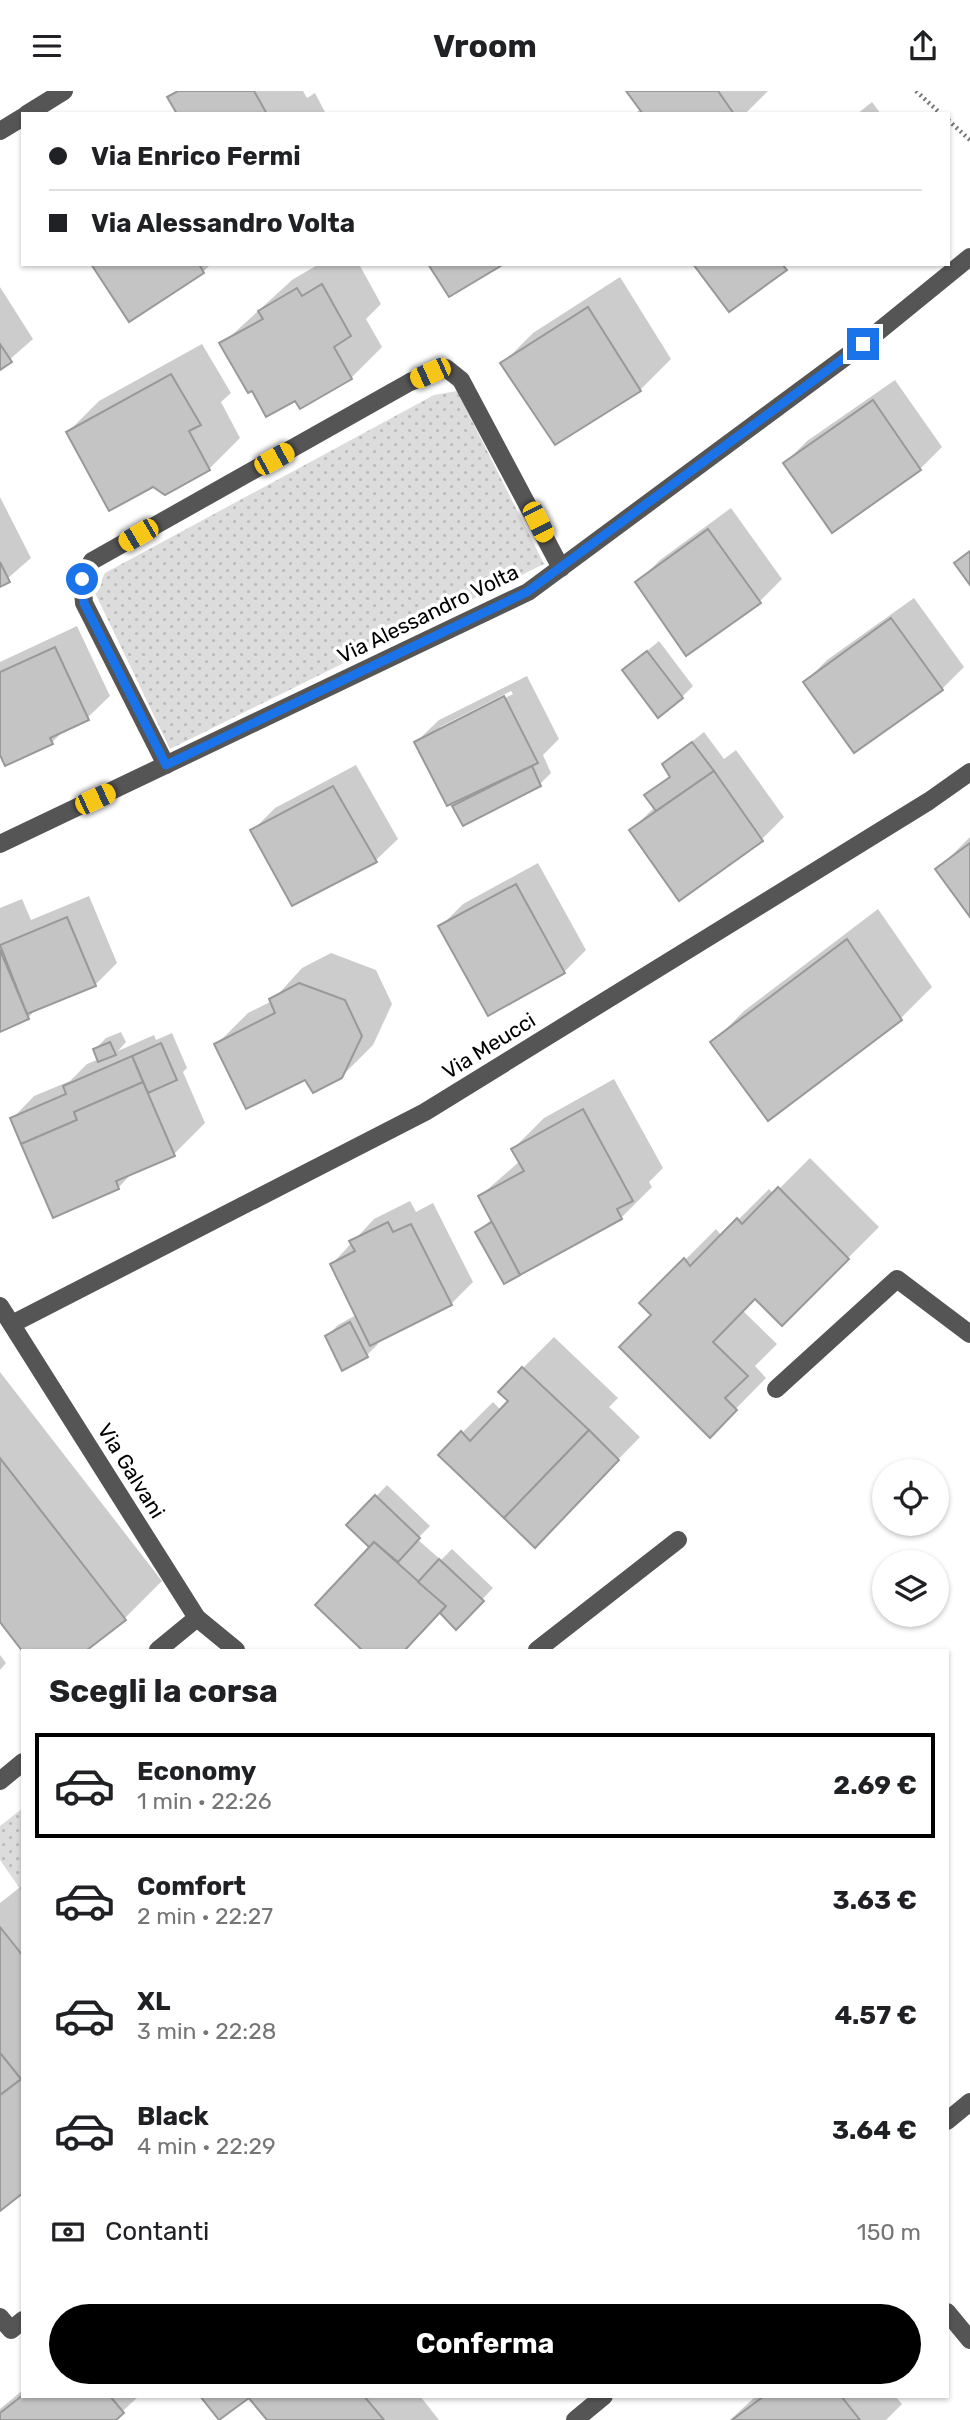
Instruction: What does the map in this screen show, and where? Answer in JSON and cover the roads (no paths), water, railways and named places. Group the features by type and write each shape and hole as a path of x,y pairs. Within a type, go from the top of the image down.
{"street":[{"path":"30,112 64,91"},
{"path":"0,131 21,118"},
{"name":"Via Alessandro Volta","path":"0,844 527,592 863,344 970,257"},
{"path":"166,765 84,603 82,579 92,561 410,382 446,368 461,380 561,568"},
{"name":"Via Meucci","path":"12,1324 425,1111 929,801 970,772"},
{"path":"776,1389 897,1279 970,1334"},
{"name":"Via Galvani","path":"0,1306 197,1618 235,1649"},
{"path":"538,1649 678,1540"},
{"path":"159,1649 197,1618"},
{"path":"0,1781 21,1764"},
{"path":"949,2118 970,2102"},
{"path":"949,2314 970,2340"},
{"path":"0,2317 10,2330 21,2322"},
{"path":"575,2420 602,2398"}]}
